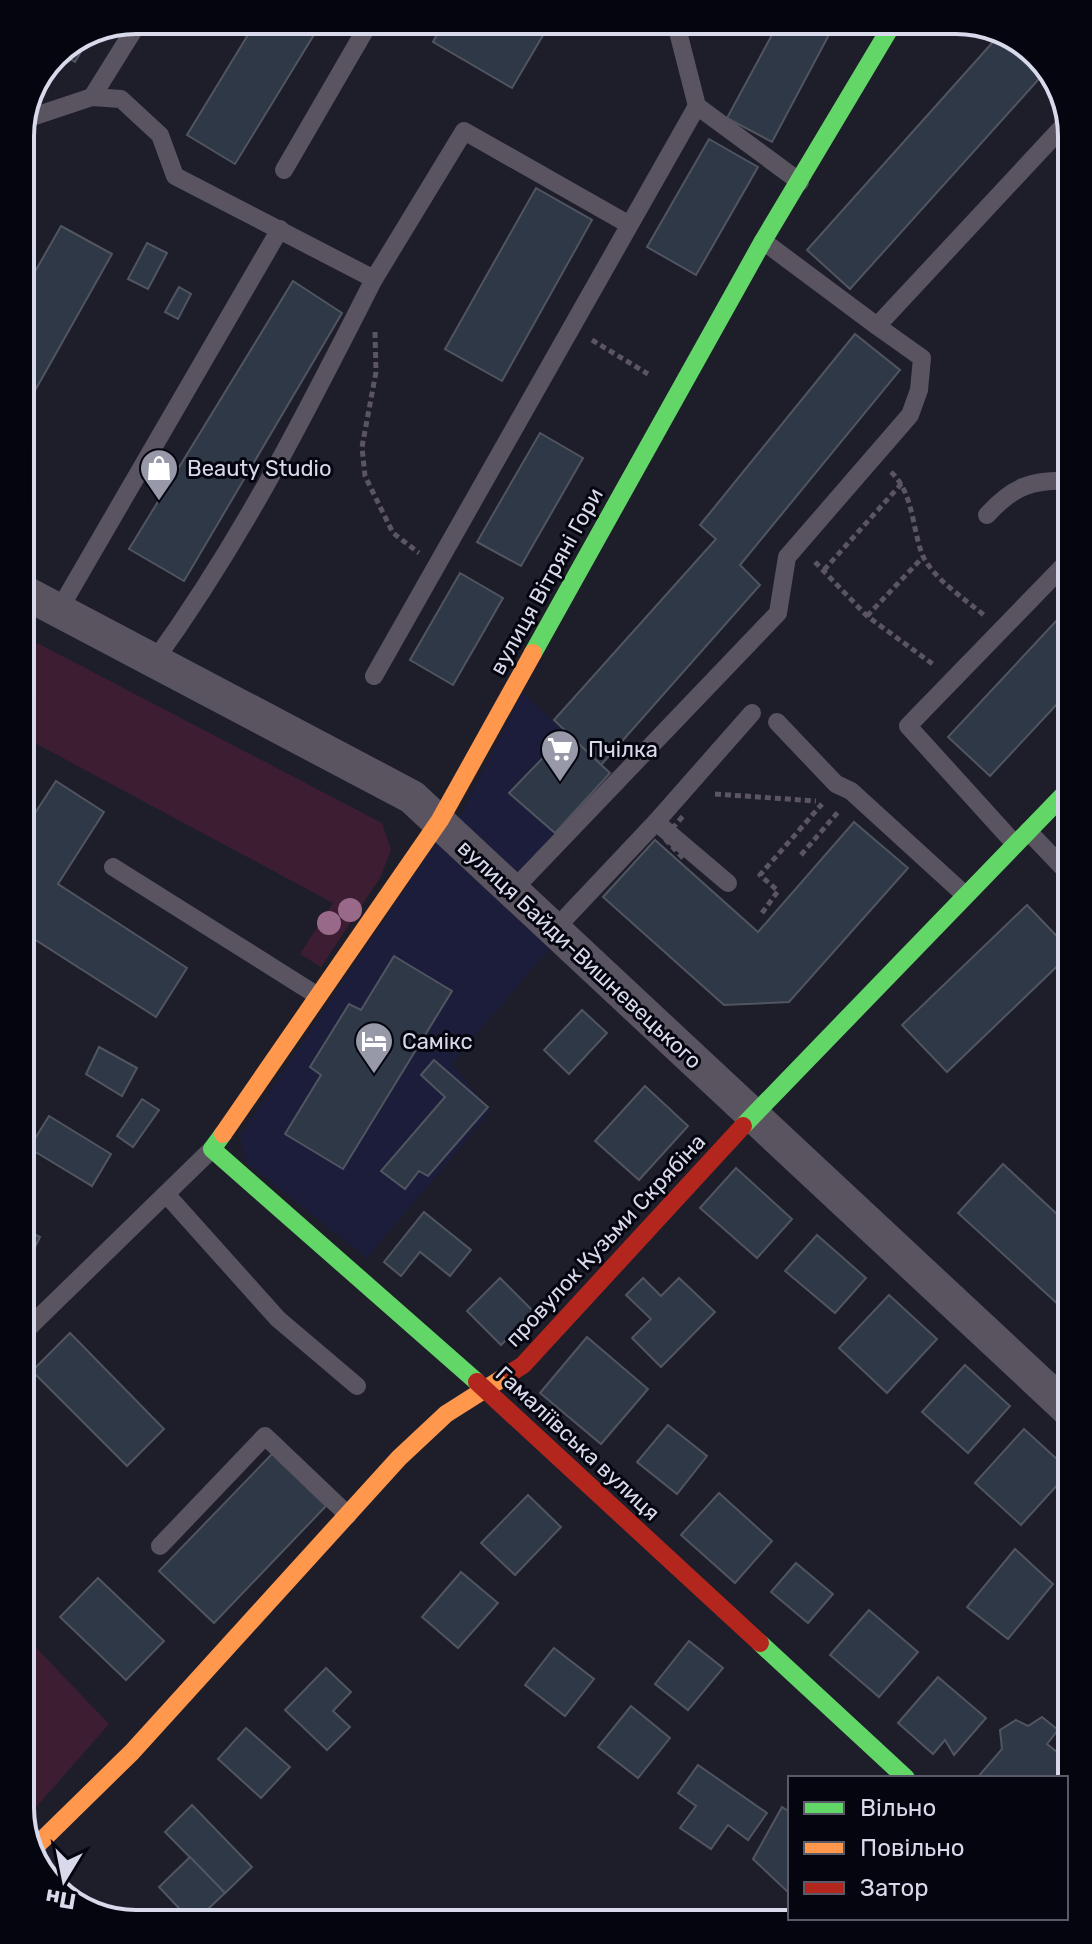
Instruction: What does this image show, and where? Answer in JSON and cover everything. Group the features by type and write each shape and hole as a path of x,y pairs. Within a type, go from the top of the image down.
{"street":[{"name":"вулиця Вітряні Гори","path":"212,1149 440,820 763,241 887,34"},
{"name":"вулиця Байди-Вишневецького","path":"34,597 412,797 1058,1400"},
{"name":"провулок Кузьми Скрябіна","path":"40,1842 132,1752 348,1515 446,1414 523,1365 752,1116 1058,800"},
{"name":"Гамаліївська вулиця","path":"212,1149 486,1390 904,1776"}],"lane":[{"path":"284,170 363,34"},
{"path":"679,34 697,106 800,182"},
{"path":"92,97 131,35"},
{"path":"36,119 92,97 121,99 160,135 175,176 374,279"},
{"path":"374,676 697,106"},
{"path":"155,660 206,589 270,483 374,279 464,131 628,224"},
{"path":"877,326 1058,132"},
{"path":"59,610 280,229"},
{"path":"513,890 778,613 787,557 910,415 919,390 922,358 763,241"},
{"path":"987,515 1005,495 1042,479 1058,480"},
{"path":"1058,571 908,726 1022,837 1058,866"},
{"path":"555,929 731,742 752,713"},
{"path":"777,722 836,784 851,791 965,895"},
{"path":"656,822 728,883"},
{"path":"113,867 318,996"},
{"path":"34,1322 212,1149"},
{"path":"166,1194 278,1319 357,1386"},
{"path":"160,1546 265,1436 348,1515"}],"path":[{"path":"374,279 376,372 362,447 365,476 393,533 436,566"},
{"path":"608,349 639,368"},
{"path":"953,679 867,616 824,570 903,482 923,557 952,589 1002,629"},
{"path":"867,616 923,557"},
{"path":"801,855 838,812 851,791"},
{"path":"701,793 825,801 838,812"},
{"path":"762,913 778,891 760,875 825,801"},
{"path":"683,858 664,838 692,805"}],"shaded area":[{"path":"34,641 382,823 391,850 380,878 321,967 300,954 333,903 34,743"},
{"path":"522,692 613,777 520,880 457,823"},
{"path":"439,837 556,941 451,1064 491,1111 367,1258 247,1163 240,1136"},
{"path":"34,1646 109,1724 34,1809"}],"building":[{"path":"248,34 314,34 235,164 187,135"},
{"path":"437,34 544,34 512,88 433,42"},
{"path":"772,34 829,34 772,142 727,118"},
{"path":"994,41 1012,51 1033,69 1040,78 850,289 807,250"},
{"path":"82,50 75,62 70,59"},
{"path":"709,139 758,167 696,275 647,247"},
{"path":"536,188 592,220 502,381 445,349"},
{"path":"61,226 112,254 34,392 34,273"},
{"path":"147,243 167,253 148,289 128,279"},
{"path":"293,281 342,313 184,581 129,549"},
{"path":"179,287 191,294 178,319 165,312"},
{"path":"855,334 900,370 740,565 760,585 601,765 554,720 716,539 700,525"},
{"path":"540,433 583,458 521,566 477,542"},
{"path":"460,573 503,598 453,685 410,660"},
{"path":"1058,619 1058,703 990,776 948,737"},
{"name":"Пчілка","path":"567,733 610,773 555,833 509,793"},
{"path":"56,781 104,812 58,884 187,968 156,1017 34,939 34,815"},
{"path":"854,822 908,868 789,1002 724,1005 603,897 655,840 758,932"},
{"path":"1027,905 1058,937 1058,965 947,1072 902,1025"},
{"path":"394,956 452,991 343,1169 285,1134 321,1075 310,1067 349,1004 361,1010"},
{"path":"582,1010 607,1033 569,1074 544,1050"},
{"path":"99,1047 137,1068 122,1096 86,1074"},
{"path":"434,1060 488,1107 428,1176 419,1171 405,1189 381,1171 445,1097 421,1075"},
{"path":"645,1086 688,1126 639,1180 595,1141"},
{"path":"142,1099 159,1110 133,1147 117,1136"},
{"path":"49,1116 111,1154 92,1186 34,1151 34,1140"},
{"path":"1003,1164 1058,1215 1058,1304 958,1213"},
{"path":"736,1168 792,1219 757,1258 700,1208"},
{"path":"424,1212 471,1250 450,1276 420,1252 401,1276 384,1262"},
{"path":"34,1234 40,1237 34,1249"},
{"path":"817,1235 866,1278 835,1313 785,1271"},
{"path":"500,1278 534,1312 501,1345 467,1311"},
{"path":"643,1278 661,1296 679,1278 715,1312 661,1367 632,1338 651,1319 626,1295"},
{"path":"889,1295 937,1339 887,1393 839,1348"},
{"path":"70,1333 164,1429 127,1466 34,1373 34,1369"},
{"path":"587,1337 648,1389 601,1444 540,1393"},
{"path":"965,1365 1010,1406 968,1453 922,1412"},
{"path":"668,1425 707,1456 677,1494 637,1462"},
{"path":"1024,1429 1058,1460 1058,1484 1021,1525 975,1483"},
{"path":"272,1454 326,1506 214,1623 159,1571"},
{"path":"719,1493 772,1541 735,1583 681,1535"},
{"path":"528,1495 561,1527 515,1575 481,1543"},
{"path":"1015,1549 1053,1584 1008,1639 967,1607"},
{"path":"796,1563 833,1594 808,1623 771,1592"},
{"path":"461,1572 498,1603 458,1648 422,1617"},
{"path":"98,1578 164,1641 126,1680 60,1617"},
{"path":"869,1610 918,1652 879,1697 830,1655"},
{"path":"689,1641 723,1668 688,1710 655,1684"},
{"path":"554,1648 594,1679 565,1716 525,1685"},
{"path":"326,1668 351,1692 333,1711 350,1727 327,1750 285,1710"},
{"path":"938,1677 986,1718 954,1755 945,1740 933,1754 898,1723"},
{"path":"631,1706 670,1738 638,1778 598,1747"},
{"path":"1042,1717 1058,1730 1047,1744 1058,1753 1058,1776 979,1776 1002,1749 1000,1730 1016,1720 1028,1726"},
{"path":"246,1728 290,1767 261,1798 218,1759"},
{"path":"698,1765 767,1813 748,1840 728,1825 711,1849 680,1828 696,1806 678,1793"},
{"path":"192,1805 252,1867 225,1893 165,1832"},
{"path":"782,1807 788,1811 788,1892 753,1859"},
{"path":"190,1857 225,1893 207,1910 181,1910 159,1887"}],"traffic: fast":[{"path":"533,653 763,241 887,34"},
{"path":"743,1126 1058,800"},
{"path":"223,1134 212,1149 477,1382"},
{"path":"760,1643 904,1776"}],"traffic: slow":[{"path":"223,1134 440,820 533,653"},
{"path":"40,1842 132,1752 399,1458 446,1414 512,1372"}],"traffic: jam":[{"path":"512,1372 523,1365 743,1126"},
{"path":"477,1382 760,1643"}],"place":[{"name":"Beauty Studio","path":"159,502"},
{"name":"Пчілка","path":"560,783"},
{"name":"Самікс","path":"374,1075"}]}
